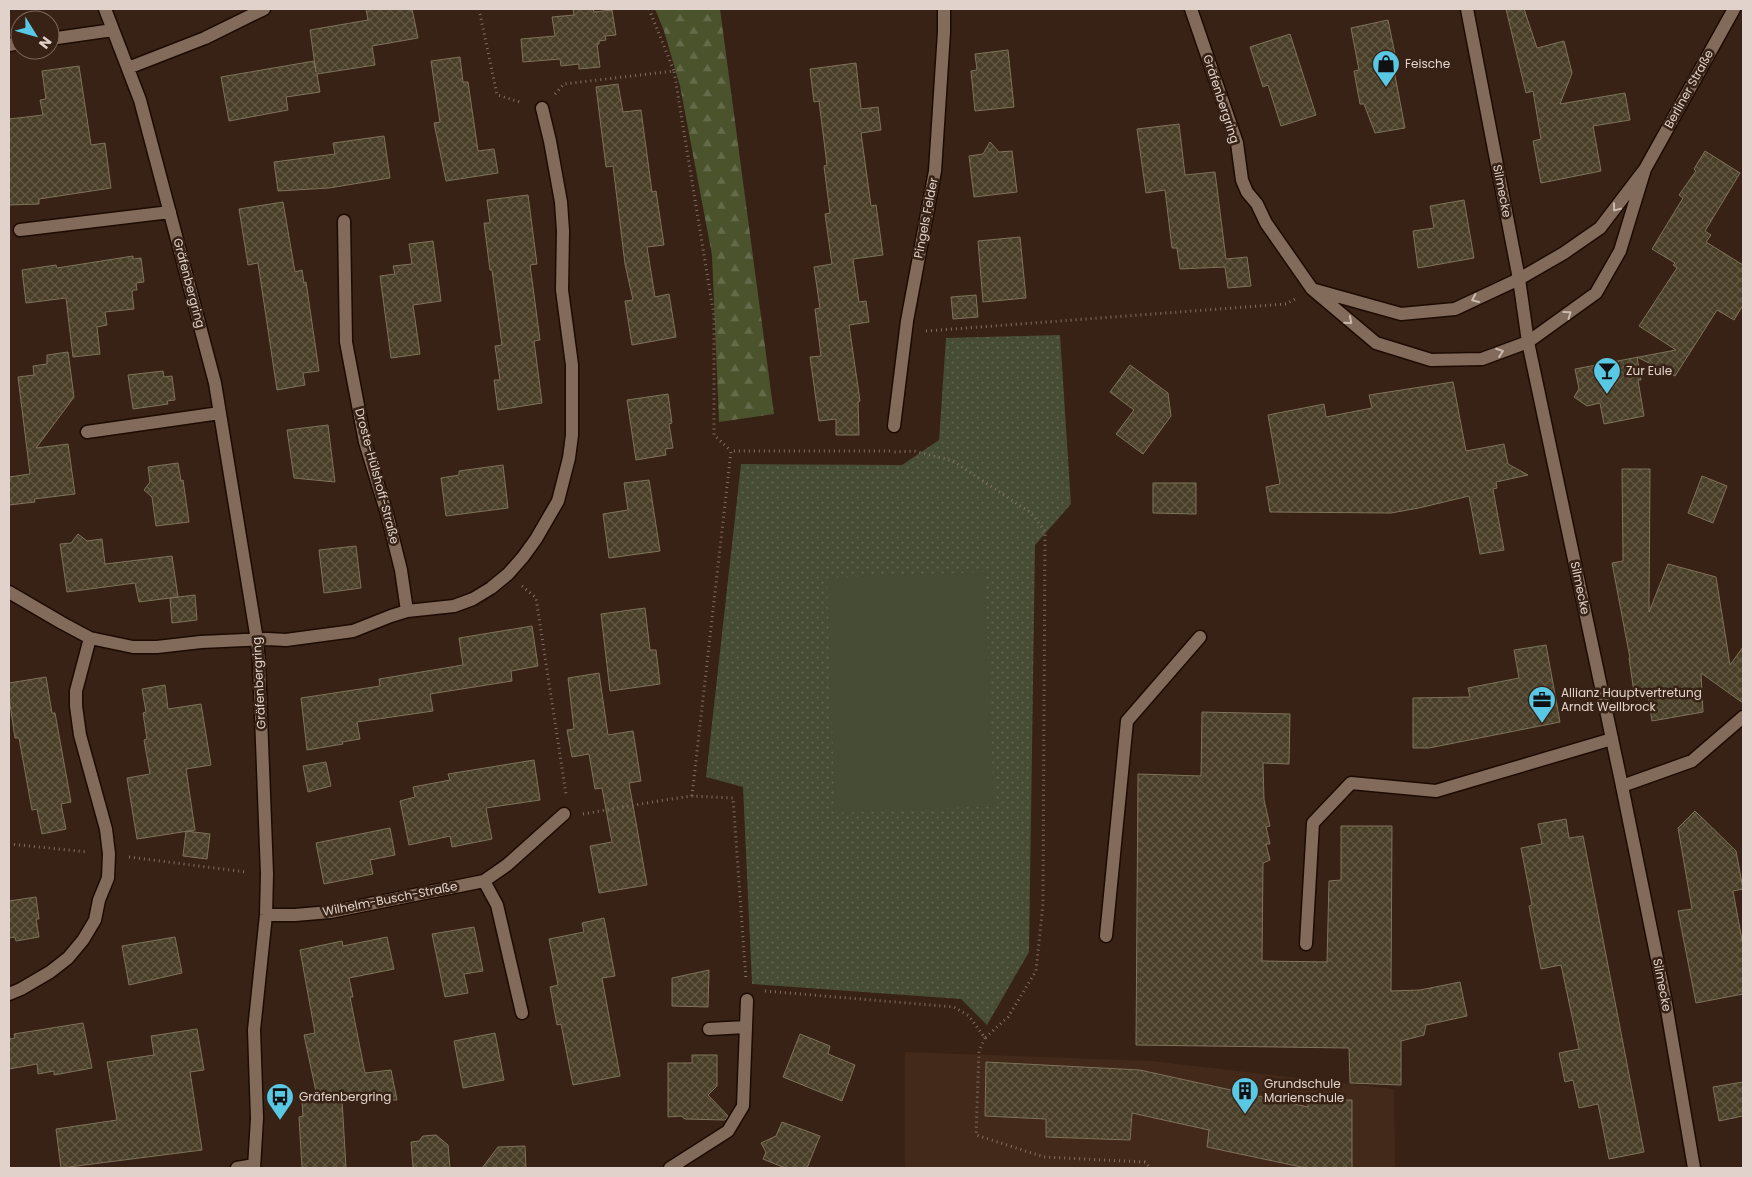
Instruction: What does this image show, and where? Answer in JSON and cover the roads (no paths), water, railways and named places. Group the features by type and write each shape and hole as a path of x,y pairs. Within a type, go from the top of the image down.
{"street":[{"name":"Gräfenbergring","path":"105,9 140,100 215,383 257,640 266,915 254,1030 257,1118 254,1167 237,1168"},
{"name":"Pingels Felder","path":"894,426 906,332 935,171 944,9"},
{"name":"Gräfenbergring","path":"1191,9 1237,143 1242,180 1247,192 1257,204 1266,223 1312,290 1376,343 1431,360 1482,359 1528,342"},
{"name":"Silmecke","path":"1467,9 1519,278 1528,342 1665,998 1694,1168"},
{"name":"Berliner Straße","path":"1519,278 1564,253 1600,228 1645,169 1734,9"},
{"path":"128,68 205,38 257,10"},
{"path":"60,38 113,30"},
{"path":"9,592 62,624 90,638 133,647 158,647 201,642 286,640 353,631 407,611 454,606 473,599 491,588 508,574 536,539 558,501 569,458 572,434 572,372 562,290 562,212 550,141 542,108"},
{"name":"Berliner Straße","path":"1528,342 1596,293 1620,251 1645,169"},
{"path":"20,230 170,212"},
{"name":"Droste-Hülshoff-Straße","path":"344,221 346,342 365,442 387,514 401,570 407,611"},
{"path":"1312,290 1356,300 1401,314 1455,308 1519,278"},
{"path":"87,432 220,413"},
{"path":"1106,936 1127,720 1200,637"},
{"path":"9,994 50,972 68,958 83,940 95,920 108,878 109,854 106,829 80,735 76,706 76,691 90,638"},
{"path":"1622,786 1692,762 1743,717"},
{"path":"1306,944 1313,823 1352,783 1436,791 1612,740"},
{"name":"Wilhelm-Busch-Straße","path":"266,915 330,912 484,881 507,865 564,814"},
{"path":"484,881 497,905 522,1013"},
{"path":"670,1168 728,1131 743,1106 747,995"},
{"path":"710,1029 746,1027"}],"place":[{"name":"Feische","path":"1386,88"},
{"name":"Zur Eule","path":"1607,395"},
{"name":"Allianz Hauptvertretung Arndt Wellbrock","path":"1542,724"},
{"name":"Grundschule Marienschule","path":"1245,1115"},
{"name":"Gräfenbergring","path":"280,1121"}]}
